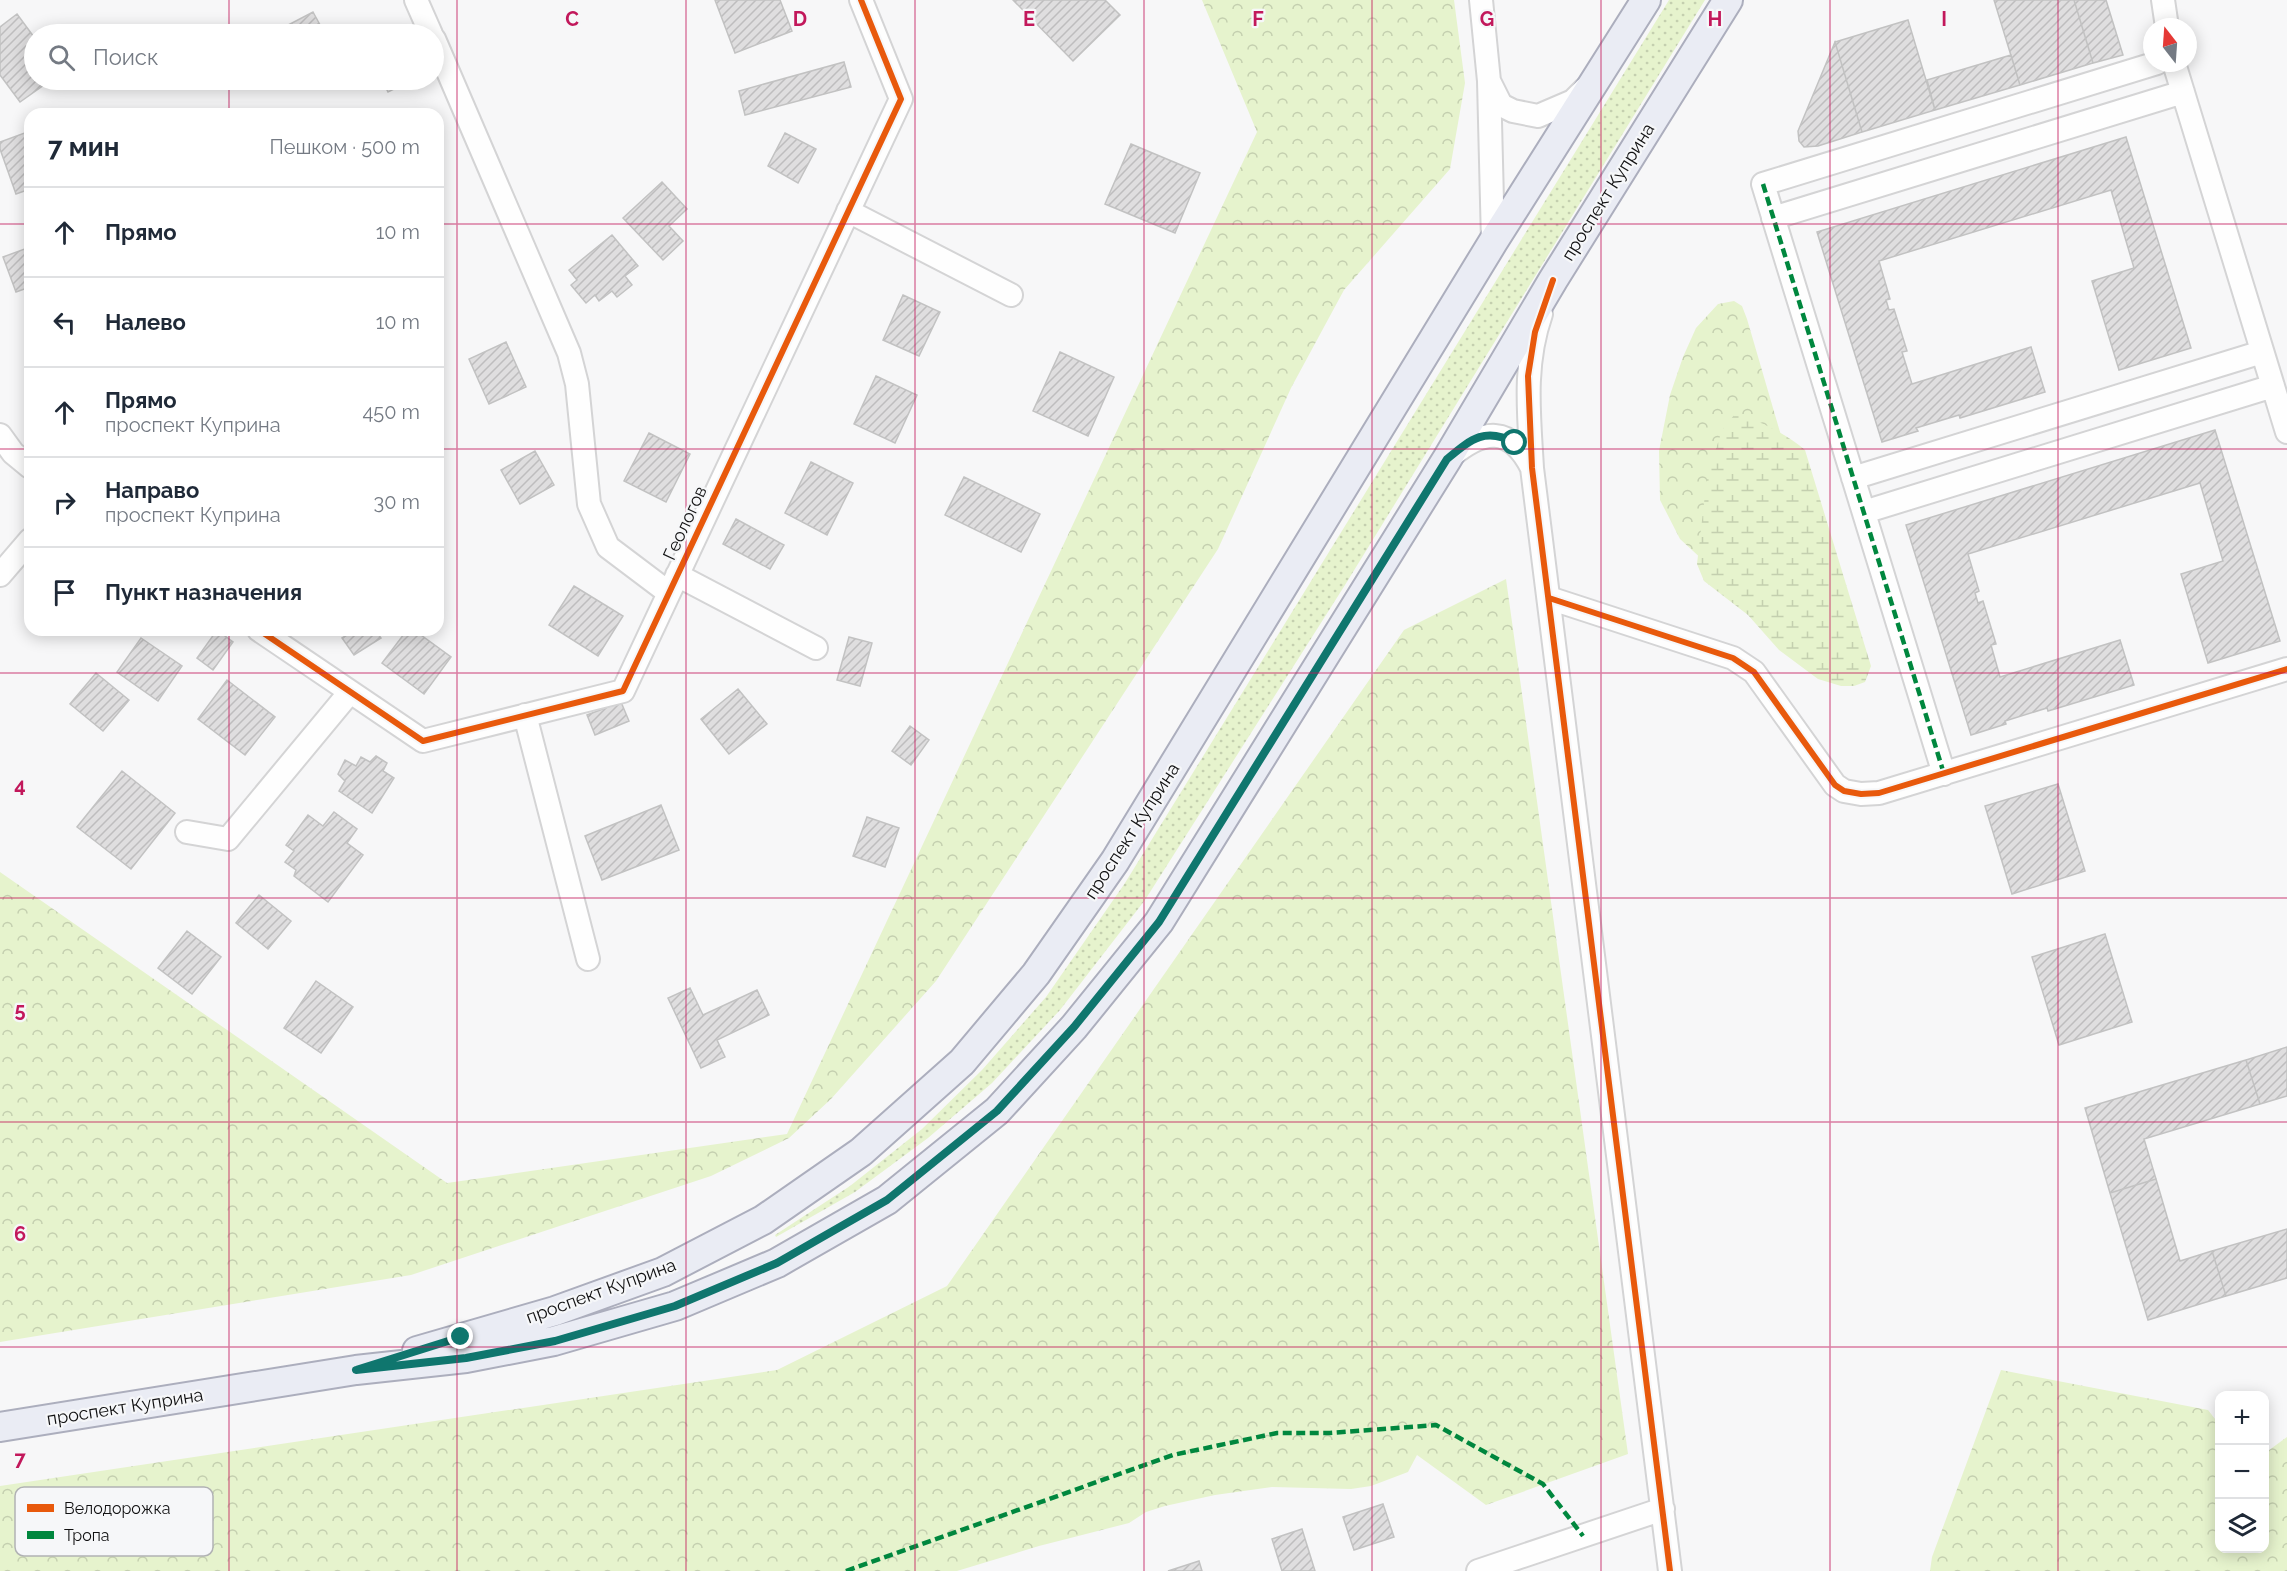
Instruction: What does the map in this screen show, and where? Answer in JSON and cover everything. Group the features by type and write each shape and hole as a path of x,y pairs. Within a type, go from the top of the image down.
{"main road":[{"name":"проспект Куприна","path":"356,1370 555,1311 663,1272 763,1220 852,1159 962,1062 1036,974 1115,861 1493,242 1646,0"},
{"name":"проспект Куприна","path":"0,1427 356,1370 466,1358 555,1341 675,1306 777,1263 887,1200 997,1111 1074,1027 1159,922 1447,459 1553,280 1728,0"}],"street":[{"path":"416,0 427,24"},
{"name":"Геологов","path":"268,636 423,741 623,691 901,99 861,0"},
{"path":"1481,0 1489,81 1493,242"},
{"path":"2163,0 2166,18"},
{"path":"444,62 569,353 577,384 589,504 608,547 673,584 816,648"},
{"path":"1944,774 1763,184 2143,67"},
{"path":"2177,72 2287,432"},
{"path":"1489,81 1501,105 1513,111 1538,116 1573,102 1599,74"},
{"path":"1773,218 2183,92"},
{"path":"848,211 1011,295"},
{"path":"1553,280 1535,332 1528,376 1532,468 1670,1571"},
{"path":"1853,478 2262,352"},
{"path":"1864,512 2273,386"},
{"path":"0,435 13,453 24,462"},
{"path":"1447,459 1466,444 1484,436 1501,435 1515,443 1532,468"},
{"path":"0,575 24,547"},
{"path":"1549,598 1733,658 1744,664 1754,672 1835,785 1844,791 1861,794 1879,793 1944,774 2287,669"},
{"path":"187,832 228,839 350,692"},
{"path":"525,715 588,958"},
{"path":"1478,1571 1663,1509"}],"green space":[{"path":"1202,0 1454,0 1465,83 1450,169 1344,290 1291,388 1218,549 936,981 831,1099 789,1138 711,1176 411,1275 0,1342 0,872 447,1183 787,1134 1257,132"},
{"path":"1669,0 1705,0 1345,585 1145,900 1060,1010 992,1083 928,1138 855,1192 776,1237 775,1235 850,1186 922,1129 982,1070 1046,997 1125,883"},
{"path":"1734,301 1742,306 1747,319 1830,603 1743,597 1680,539 1660,500 1659,451 1670,395 1683,357 1696,328 1718,304"},
{"path":"1735,414 1772,428 1805,450 1871,666 1865,682 1854,686 1841,686 1818,679 1779,650 1748,615 1704,581 1697,564 1707,477 1722,430"},
{"path":"1506,579 1628,1454 1486,1505 1417,1455 1408,1472 1371,1486 1351,1489 1272,1487 1215,1495 1165,1506 1146,1512 1129,1523 1039,1546 957,1571 0,1571 0,1486 777,1370 947,1286 1404,630"},
{"path":"2001,1370 2208,1410 2215,1419 2215,1553 2269,1553 2269,1450 2287,1437 2287,1571 1930,1571 1932,1557"}],"building":[{"path":"715,0 780,0 792,31 735,53"},
{"path":"1013,0 1105,0 1120,15 1073,61"},
{"path":"1994,0 2074,0 2093,63 2020,85"},
{"path":"2074,0 2106,0 2123,55 2093,63"},
{"path":"313,12 320,24 290,24"},
{"path":"17,14 24,24 24,90 37,90 20,102 0,75 0,27"},
{"path":"1908,20 1935,110 1862,132 1835,42"},
{"path":"1835,42 1862,132 1818,146 1804,147 1799,141 1798,131"},
{"path":"2011,55 2020,85 1935,110 1927,80"},
{"path":"844,62 851,87 745,115 739,91"},
{"path":"24,133 24,191 16,194 0,149 0,142"},
{"path":"785,133 816,149 798,183 768,166"},
{"path":"2126,137 2191,348 2119,370 2092,281 2134,268 2111,190 1879,261 1890,299 1886,300 1889,310 1894,309 1907,351 1902,352 1912,384 2031,347 2045,392 1960,418 1959,415 1916,428 1918,431 1882,442 1817,232"},
{"path":"1131,144 1200,173 1175,233 1105,204"},
{"path":"662,182 687,209 669,226 683,241 663,260 623,218"},
{"path":"612,235 638,266 625,276 632,285 617,297 612,291 599,301 595,295 586,303 571,285 577,280 569,270"},
{"path":"24,249 24,289 16,292 3,257"},
{"path":"903,295 940,312 919,356 883,340"},
{"path":"506,342 526,387 489,404 469,359"},
{"path":"1060,352 1114,377 1088,436 1033,411"},
{"path":"876,376 917,395 895,443 854,424"},
{"path":"2215,430 2280,641 2208,663 2181,574 2223,561 2200,483 1968,554 1979,591 1975,593 1978,603 1983,601 1996,644 1991,645 2000,677 2120,640 2134,685 2048,711 2047,708 2005,721 2006,724 1971,735 1906,525"},
{"path":"649,433 690,454 666,502 624,481"},
{"path":"535,451 554,485 520,504 501,470"},
{"path":"811,462 853,483 827,535 785,513"},
{"path":"964,477 1040,514 1021,552 945,515"},
{"path":"736,519 784,545 770,569 723,544"},
{"path":"574,586 623,616 598,656 549,625"},
{"path":"213,636 225,636 233,642 213,670 197,658"},
{"path":"345,636 380,636 381,638 354,655 342,638"},
{"path":"402,636 422,636 451,657 424,694 382,663"},
{"path":"849,637 872,643 860,686 837,680"},
{"path":"141,638 182,666 158,701 117,672"},
{"path":"96,673 129,700 103,731 70,704"},
{"path":"227,680 275,717 245,755 198,719"},
{"path":"738,689 767,724 729,754 701,719"},
{"path":"621,702 629,721 595,735 587,715"},
{"path":"910,726 929,740 911,765 892,751"},
{"path":"376,756 387,763 383,771 394,778 372,813 339,791 345,781 338,774 345,760 356,766 361,757 370,762"},
{"path":"122,771 175,813 131,869 77,827"},
{"path":"2058,784 2085,871 2012,894 1985,806"},
{"path":"661,805 679,850 602,880 585,836"},
{"path":"334,812 357,829 347,843 363,855 328,902 294,876 296,870 285,862 294,851 286,845 308,815 323,826"},
{"path":"867,817 899,828 885,867 853,856"},
{"path":"259,895 291,921 268,949 236,923"},
{"path":"187,931 221,957 192,994 158,968"},
{"path":"2105,934 2132,1022 2059,1045 2032,957"},
{"path":"316,981 353,1007 321,1053 284,1028"},
{"path":"690,988 703,1015 757,990 769,1015 717,1040 725,1057 701,1068 668,998"},
{"path":"2287,1047 2287,1096 2260,1104 2246,1060"},
{"path":"2246,1060 2260,1104 2144,1139 2156,1179 2110,1193 2085,1108"},
{"path":"2156,1179 2180,1261 2212,1251 2226,1296 2148,1320 2110,1193"},
{"path":"2287,1229 2287,1278 2226,1296 2212,1251"},
{"path":"1383,1504 1394,1537 1354,1550 1343,1517"},
{"path":"1302,1529 1315,1571 1282,1571 1272,1539"},
{"path":"1199,1561 1202,1571 1168,1571"}],"marked path":[{"path":"1763,184 1944,774"},
{"path":"846,1571 1173,1455 1277,1433 1330,1433 1436,1425 1543,1484 1583,1536"}],"cycle path":[{"path":"268,636 423,741 623,691 901,99 861,0"},
{"path":"1553,280 1535,332 1528,376 1532,468 1670,1571"},
{"path":"1549,598 1733,658 1754,672 1835,785 1844,791 1861,794 1879,793 2287,669"}],"route":[{"path":"461,1337 356,1370 466,1358 555,1341 675,1306 777,1263 887,1200 997,1111 1074,1027 1159,922 1447,459 1466,444 1484,436 1501,435 1515,443"}]}
